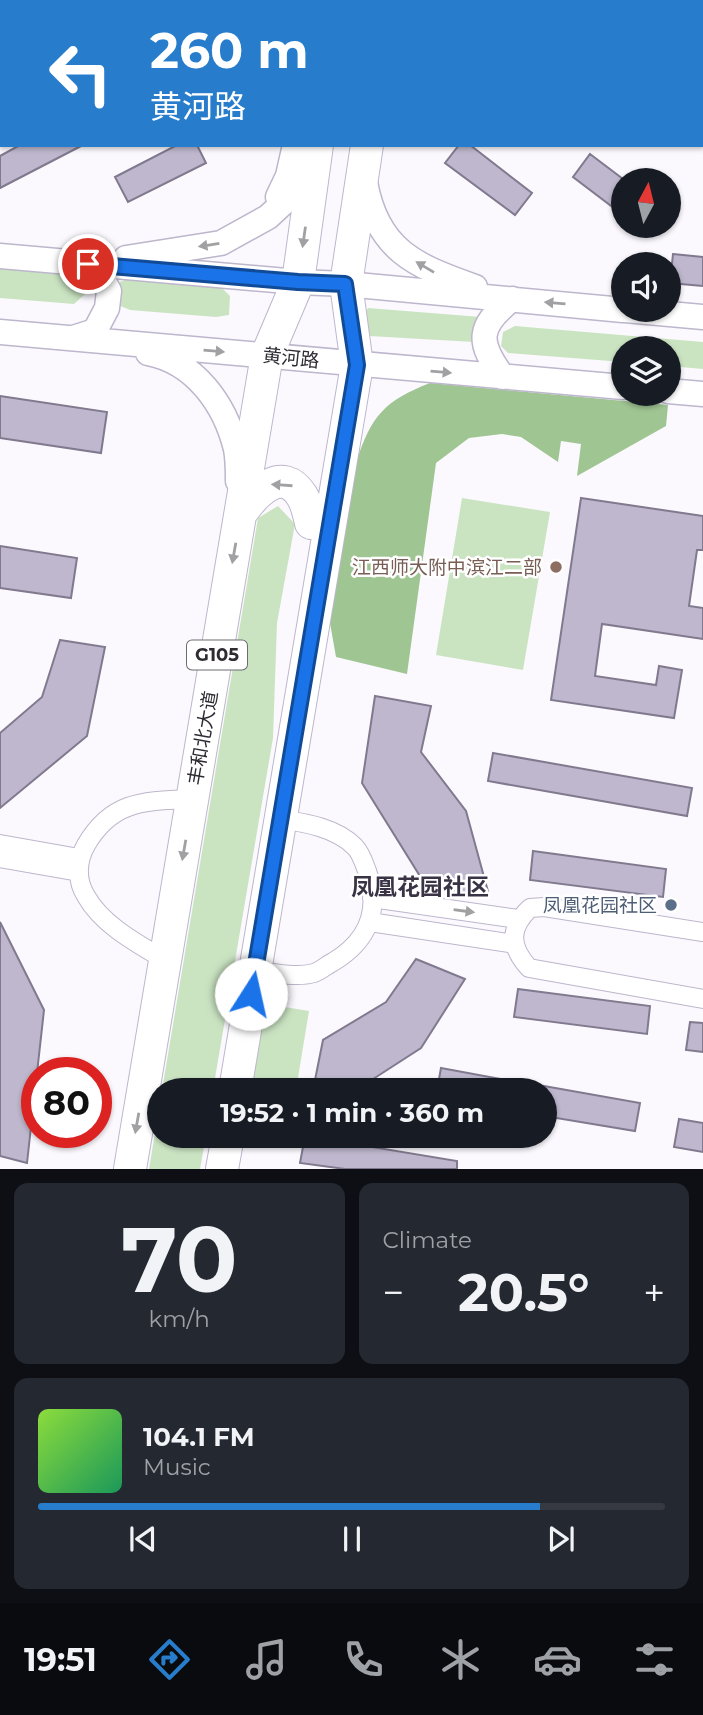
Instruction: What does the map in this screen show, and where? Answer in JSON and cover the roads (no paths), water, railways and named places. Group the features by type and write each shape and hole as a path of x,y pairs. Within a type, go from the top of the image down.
{"highway":[{"name":"丰和北大道","path":"130,1169 267,355 298,282 309,150"},
{"path":"237,1078 293,742 348,365 345,284 365,158"},
{"path":"293,742 293,624 311,523 348,365"},
{"path":"241,513 255,493 267,485 279,482 294,486 304,498 311,523"},
{"path":"222,1169 226,1148"}],"main road":[{"path":"88,264 221,243 268,216 295,192 309,150"},
{"path":"365,158 369,205 378,228 394,247 432,272 512,299"},
{"path":"2,253 88,264 611,309"},
{"path":"72,338 95,331 107,308 109,291 101,277 88,264"},
{"path":"503,377 489,358 485,344 486,327 494,314 512,299"},
{"path":"681,315 703,317"},
{"name":"黄河路","path":"0,332 267,355 348,365 611,386"},
{"path":"72,338 164,356 199,379 214,397 236,450 241,513"},
{"path":"681,392 703,394"}],"street":[{"path":"165,960 99,914 85,895 79,865 96,828 115,811 142,802 192,799"},
{"path":"255,970 280,974 314,973 359,942 370,922 373,898 369,878 356,849 326,829 281,819"},
{"path":"0,844 79,865"},
{"path":"0,858 79,865"},
{"path":"373,898 518,919"},
{"path":"703,932 544,907 530,908 518,919 514,930 517,956 529,968 703,999"},
{"path":"370,922 514,944"}],"place":[{"name":"江西师大附中滨江二部","path":"556,567"},
{"name":"凤凰花园社区","path":"671,905"}],"district":[{"name":"凤凰花园社区","path":"420,887"}]}
